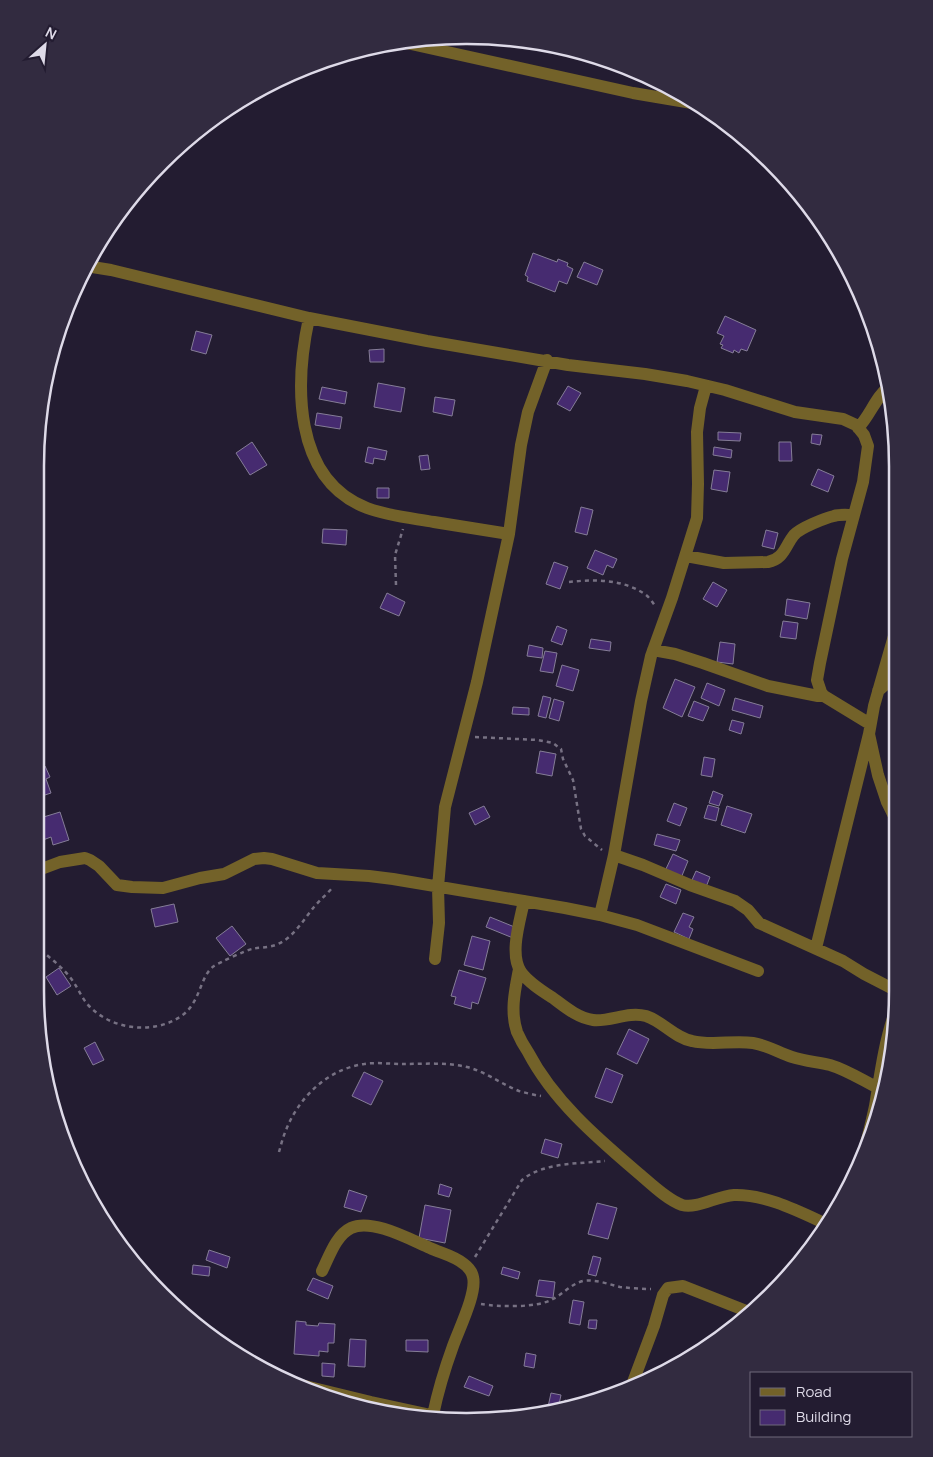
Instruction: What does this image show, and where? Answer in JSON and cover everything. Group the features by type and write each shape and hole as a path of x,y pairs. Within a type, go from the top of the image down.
{"street":[{"path":"422,46 679,101"},
{"path":"94,267 310,318 456,346 568,365 645,374 706,386 795,412 843,419 856,425 864,435 868,446 863,482 824,638 817,680 820,692 824,696 869,729 878,775 889,806"},
{"path":"310,318 305,338 302,391 303,423 314,458 334,488 365,508 388,515 509,534"},
{"path":"435,959 440,913 438,887 445,807 477,682 509,534 520,444 528,412 547,360"},
{"path":"600,915 614,855 641,701 653,650 686,556 697,518 697,432 700,408 706,386"},
{"path":"858,428 883,392"},
{"path":"686,556 724,563 775,561 781,556 798,530 833,516 854,515"},
{"path":"653,650 675,654 768,686 824,696"},
{"path":"816,948 878,691 889,653"},
{"path":"878,691 889,681"},
{"path":"614,855 735,901 748,910 759,923 843,961 889,987"},
{"path":"44,868 60,862 88,858 99,866 117,885 163,888 218,875 258,858 272,859 316,873 385,878 600,915 637,925 758,971"},
{"path":"524,901 516,941 516,958 519,969 540,990 567,1008 588,1019 595,1020 634,1014 646,1016 689,1040 715,1043 741,1042 759,1044 793,1058 813,1061 837,1068 878,1088"},
{"path":"519,969 513,1015 518,1033 538,1071 562,1101 652,1185 681,1204 695,1206 722,1197 744,1195 778,1204 820,1221"},
{"path":"322,1271 341,1236 350,1228 359,1226 379,1228 410,1238 452,1257 464,1264 472,1274 473,1285 470,1301 449,1357 434,1412"},
{"path":"634,1378 654,1326 663,1295 668,1288 683,1286 743,1310"},
{"path":"377,1403 389,1406"}],"path":[{"path":"396,585 395,555 408,518"},
{"path":"569,582 606,581 623,584 635,589 646,595 656,607 663,622"},
{"path":"463,736 538,740 553,743 561,749 563,759 574,780 581,829 585,836 599,848 614,855"},
{"path":"44,953 70,977 89,1006 102,1017 127,1027 157,1026 184,1014 202,988 207,973 219,962 251,949 271,946 284,941 334,886 342,874"},
{"path":"279,1152 286,1130 308,1095 324,1079 351,1067 366,1064 445,1064 464,1066 518,1090 562,1101"},
{"path":"468,1269 522,1180 529,1175 538,1170 561,1165 622,1159"},
{"path":"470,1301 494,1306 541,1303 551,1301 577,1283 584,1281 597,1281 634,1288 668,1288"}],"building":[{"path":"533,253 557,262 558,259 568,263 567,266 573,269 567,284 559,281 555,292 527,281 528,277 525,275"},
{"path":"584,262 603,270 597,285 577,277"},
{"path":"725,316 756,330 747,351 741,349 739,353 734,350 733,353 721,348 723,345 720,344 724,336 717,333"},
{"path":"196,331 212,335 206,354 191,350"},
{"path":"384,349 384,362 370,362 369,350"},
{"path":"378,383 405,388 401,412 374,407"},
{"path":"568,386 581,393 570,411 557,404"},
{"path":"322,387 347,392 345,404 319,399"},
{"path":"435,397 455,400 452,416 433,412"},
{"path":"317,413 342,417 340,429 315,425"},
{"path":"718,432 741,433 740,441 718,440"},
{"path":"812,434 822,435 820,445 811,443"},
{"path":"252,442 267,465 250,475 236,453"},
{"path":"779,442 791,442 792,461 779,461"},
{"path":"368,447 387,451 385,460 374,458 373,464 365,462"},
{"path":"714,447 732,450 731,458 713,455"},
{"path":"428,455 430,469 421,470 419,456"},
{"path":"818,469 834,476 828,492 811,485"},
{"path":"714,470 730,472 727,492 711,489"},
{"path":"377,488 389,488 389,498 377,498"},
{"path":"581,507 593,510 587,535 575,532"},
{"path":"323,529 347,530 346,545 322,543"},
{"path":"766,530 778,533 774,549 762,546"},
{"path":"595,550 617,559 613,568 607,565 603,575 587,568"},
{"path":"554,562 568,567 560,589 546,584"},
{"path":"713,582 727,590 717,607 703,599"},
{"path":"387,593 405,602 399,616 380,608"},
{"path":"787,599 810,603 807,619 785,615"},
{"path":"783,621 798,623 796,639 780,637"},
{"path":"557,626 567,630 562,645 551,641"},
{"path":"591,639 611,642 610,651 589,648"},
{"path":"720,642 735,644 733,664 717,662"},
{"path":"529,645 543,648 542,658 527,656"},
{"path":"545,651 557,653 553,673 540,671"},
{"path":"562,665 579,670 573,691 556,686"},
{"path":"675,679 695,687 682,717 663,708"},
{"path":"707,683 725,690 719,706 701,698"},
{"path":"543,696 551,698 546,718 538,716"},
{"path":"735,698 763,706 760,718 732,710"},
{"path":"554,699 564,702 559,721 549,718"},
{"path":"694,701 709,707 703,721 688,716"},
{"path":"513,707 529,708 529,715 512,714"},
{"path":"732,720 744,723 741,734 729,730"},
{"path":"540,751 556,754 552,776 536,773"},
{"path":"704,757 715,759 712,777 701,775"},
{"path":"44,766 50,777 46,779 51,793 44,795"},
{"path":"713,791 723,795 719,806 709,803"},
{"path":"674,803 687,808 680,826 667,821"},
{"path":"708,805 719,808 716,821 704,818"},
{"path":"484,806 490,817 475,825 469,813"},
{"path":"727,806 752,814 745,833 721,825"},
{"path":"60,812 69,840 53,845 51,837 44,840 44,817"},
{"path":"657,834 680,840 676,851 654,845"},
{"path":"673,854 688,861 681,878 665,871"},
{"path":"696,871 710,877 706,887 692,880"},
{"path":"666,884 681,890 676,904 660,897"},
{"path":"174,904 178,922 155,927 151,909"},
{"path":"683,913 694,917 689,927 693,929 689,939 674,932"},
{"path":"490,917 517,928 513,938 486,927"},
{"path":"232,926 246,944 230,956 216,938"},
{"path":"472,936 490,941 483,970 464,965"},
{"path":"59,968 71,986 57,995 46,977"},
{"path":"459,970 486,978 478,1004 472,1002 471,1009 454,1004 456,997 451,996"},
{"path":"629,1029 649,1039 637,1064 617,1054"},
{"path":"95,1042 104,1060 93,1065 84,1048"},
{"path":"606,1068 623,1075 612,1103 595,1097"},
{"path":"364,1072 383,1081 371,1105 352,1096"},
{"path":"545,1139 562,1144 558,1158 541,1153"},
{"path":"440,1184 452,1188 449,1197 438,1194"},
{"path":"349,1190 367,1196 361,1212 344,1207"},
{"path":"597,1203 617,1208 608,1239 588,1234"},
{"path":"425,1205 451,1210 445,1243 419,1238"},
{"path":"209,1250 230,1257 227,1268 206,1260"},
{"path":"593,1256 601,1258 596,1276 588,1274"},
{"path":"193,1265 210,1267 209,1276 192,1274"},
{"path":"503,1267 520,1272 518,1279 501,1274"},
{"path":"313,1278 333,1286 328,1299 307,1290"},
{"path":"539,1280 555,1282 553,1298 536,1296"},
{"path":"573,1300 584,1302 580,1325 569,1323"},
{"path":"589,1320 597,1320 596,1329 588,1328"},
{"path":"296,1321 306,1322 306,1325 318,1326 319,1323 335,1324 334,1343 328,1343 328,1352 319,1351 319,1356 294,1354"},
{"path":"350,1339 366,1340 365,1367 348,1366"},
{"path":"406,1340 428,1340 428,1352 406,1351"},
{"path":"526,1353 536,1355 534,1368 524,1366"},
{"path":"322,1363 335,1364 334,1377 322,1376"},
{"path":"469,1376 493,1386 489,1396 464,1387"},
{"path":"551,1393 561,1395 559,1403 548,1405"}]}
